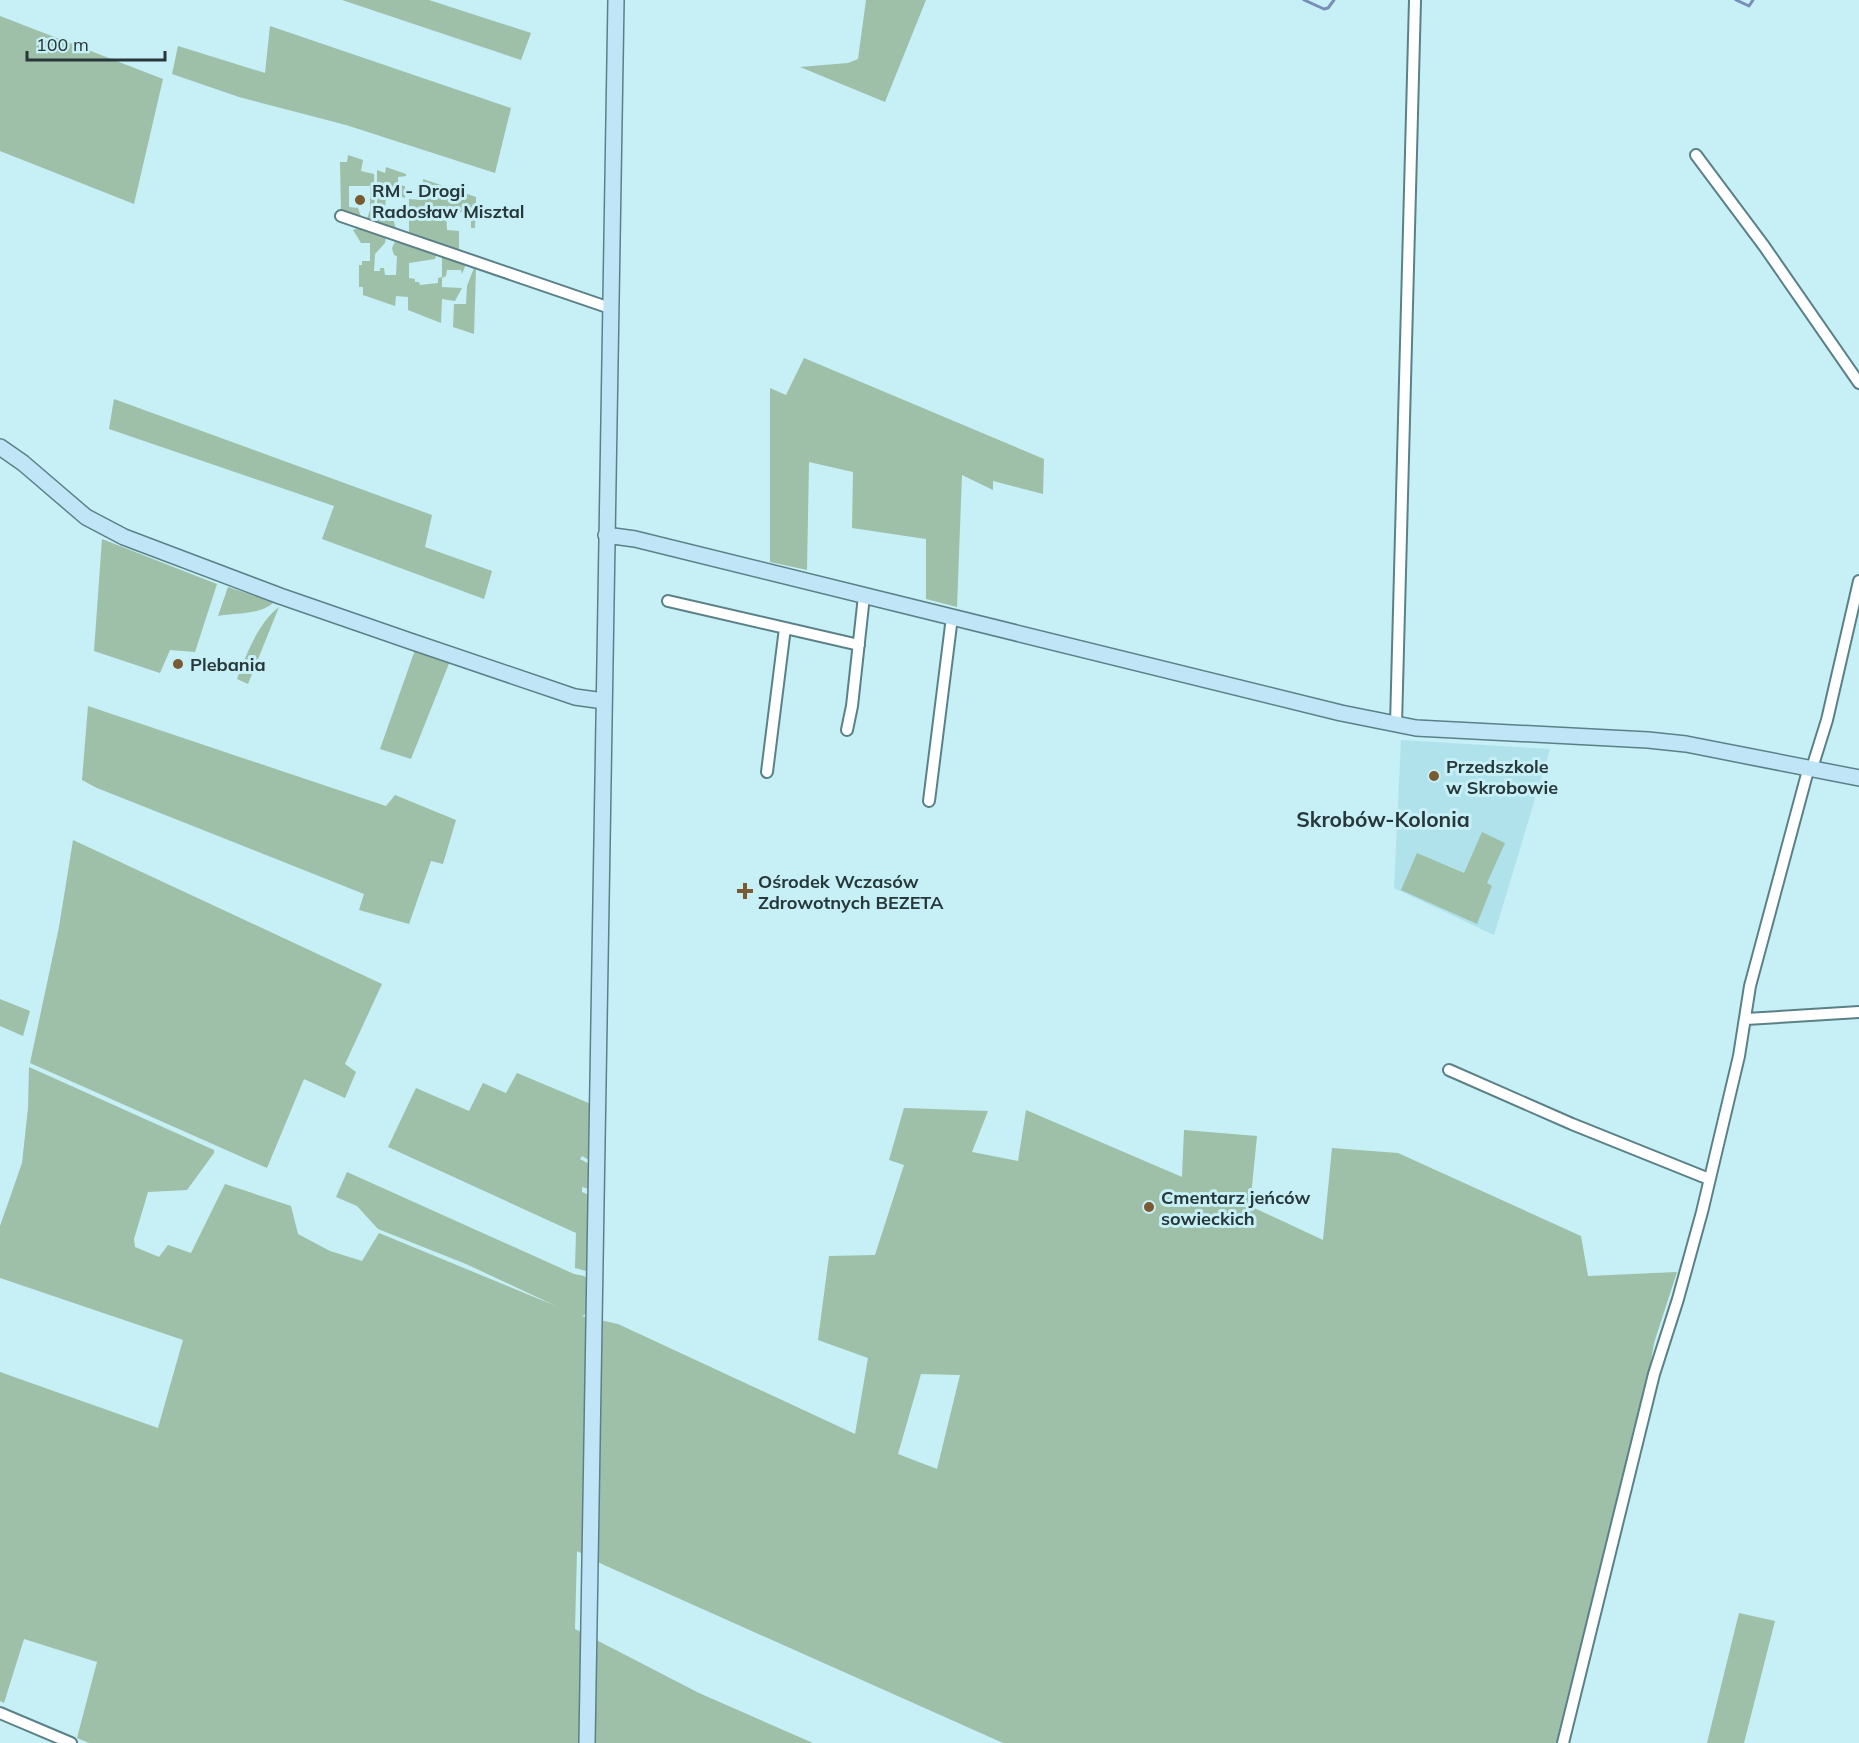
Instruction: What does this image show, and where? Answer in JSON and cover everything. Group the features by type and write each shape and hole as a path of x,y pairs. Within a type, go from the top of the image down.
{"street":[{"path":"587,1743 616,0"},
{"path":"1396,725 1415,0"},
{"path":"1696,155 1764,246 1859,383"},
{"path":"341,216 610,308"},
{"path":"0,447 23,463 86,517 124,537 280,596 410,641 575,697 604,701"},
{"path":"606,535 635,539 1396,725 1686,744 1859,778"},
{"path":"1563,1743 1654,1374 1678,1299 1709,1179 1746,1019 1750,986 1807,774 1812,768 1827,720 1859,581"},
{"path":"847,730 852,706 864,596"},
{"path":"668,601 859,645"},
{"path":"929,801 952,617"},
{"path":"767,772 785,628"},
{"path":"1746,1019 1859,1012"},
{"path":"1449,1070 1572,1124 1709,1179"},
{"path":"0,1713 70,1743"}],"shaded area":[{"path":"1401,740 1550,749 1494,935 1394,888"}],"green space":[{"path":"342,0 429,0 531,33 521,60"},
{"path":"866,0 926,0 885,102 800,67 848,63 858,59"},
{"path":"0,16 163,79 134,204 0,151"},
{"path":"270,26 511,108 495,173 346,125 239,97 172,74 178,46 265,73"},
{"path":"348,155 363,160 361,171 374,174 375,222 367,219 370,210 370,186 349,186 349,207 358,208 361,217 341,212 340,162 347,162"},
{"path":"386,167 406,174 406,176 398,177 398,185 405,186 405,198 400,196 399,192 386,195 385,212 392,215 396,229 393,230 377,225 377,170 385,173"},
{"path":"423,179 476,197 475,228 471,228 471,213 446,211 447,230 459,231 459,254 409,237 409,199 422,200"},
{"path":"358,228 386,236 385,243 375,254 374,271 384,268 385,275 396,275 397,256 394,255 392,248 396,240 436,255 435,259 409,263 409,278 415,279 415,282 419,282 420,285 438,283 438,278 442,277 442,256 466,264 462,274 461,270 447,270 446,276 442,278 442,287 462,288 455,301 442,299 441,323 408,310 408,297 396,296 395,306 363,295 363,287 359,287 359,265 362,265 362,261 370,261 370,243 361,243 353,230"},
{"path":"476,268 474,334 453,327 454,304 466,304 467,286"},
{"path":"804,358 1044,459 1043,494 993,481 993,490 962,475 957,607 926,599 926,539 852,528 853,472 809,462 807,570 770,562 770,388 786,395"},
{"path":"114,399 432,515 425,547 492,571 484,599 322,539 334,506 109,429"},
{"path":"102,539 217,584 195,652 170,650 160,673 94,651"},
{"path":"228,587 274,602 255,611 218,616"},
{"path":"279,607 248,684 237,679 259,631"},
{"path":"415,650 450,661 411,759 380,749"},
{"path":"88,706 386,806 395,795 456,820 443,864 431,861 409,924 359,910 364,894 82,780"},
{"path":"1482,832 1505,843 1487,883 1492,886 1477,924 1401,890 1417,853 1464,873"},
{"path":"73,840 382,984 345,1064 356,1072 345,1098 304,1079 267,1168 30,1063 59,927"},
{"path":"0,999 30,1011 23,1036 0,1026"},
{"path":"29,1067 214,1150 187,1190 148,1192 134,1239 135,1247 159,1257 168,1245 191,1253 225,1184 291,1206 298,1234 330,1251 362,1261 379,1233 556,1306 466,1264 378,1229 357,1206 336,1197 347,1172 574,1274 584,1276 588,1279 589,1308 582,1316 618,1324 855,1434 868,1358 818,1340 829,1256 875,1255 904,1165 889,1160 904,1108 988,1111 972,1152 1018,1161 1026,1110 1182,1177 1184,1130 1257,1136 1250,1206 1323,1240 1332,1148 1398,1153 1581,1236 1588,1276 1677,1272 1654,1343 1646,1392 1557,1743 1003,1743 577,1551 575,1629 699,1693 813,1743 89,1743 77,1738 97,1662 24,1639 4,1703 0,1701 0,1372 158,1428 183,1340 0,1278 0,1226 22,1163 28,1108","holes":["921,1374 960,1375 937,1469 898,1454"]},
{"path":"517,1073 591,1104 589,1160 582,1156 580,1159 589,1164 589,1189 582,1187 582,1192 589,1195 588,1269 586,1271 575,1268 576,1233 388,1147 416,1088 469,1111 483,1083 506,1093"},
{"path":"1739,1613 1775,1621 1744,1743 1707,1743"}],"waterway":[{"path":"1304,0 1324,9 1328,8 1334,0"},
{"path":"1736,0 1749,6 1753,0"}],"place":[{"name":"RM - Drogi Radosław Misztal","path":"360,200"},
{"name":"Plebania","path":"178,664"},
{"name":"Przedszkole w Skrobowie","path":"1434,776"},
{"name":"Ośrodek Wczasów Zdrowotnych BEZETA","path":"745,891"},
{"name":"Cmentarz jeńców sowieckich","path":"1149,1207"}],"district":[{"name":"Skrobów-Kolonia","path":"1383,819"}]}
